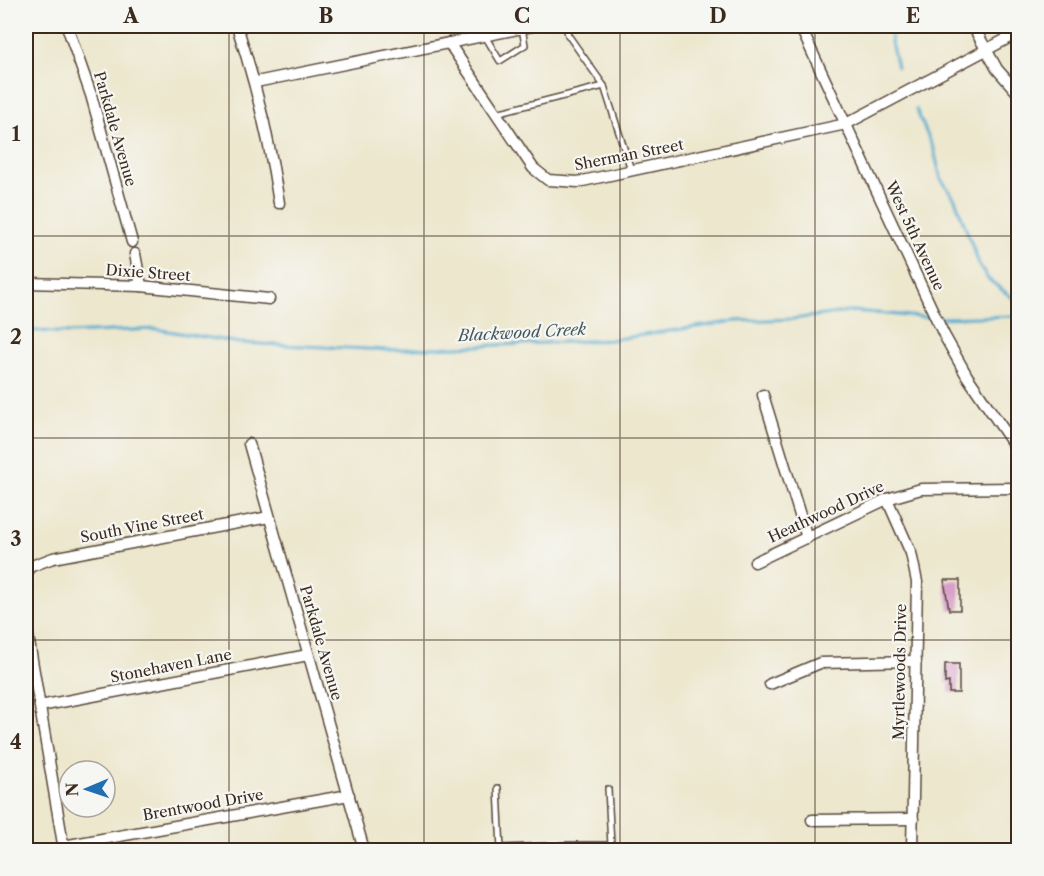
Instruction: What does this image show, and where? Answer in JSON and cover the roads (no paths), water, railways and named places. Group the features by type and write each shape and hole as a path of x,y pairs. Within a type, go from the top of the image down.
{"street":[{"name":"Parkdale Avenue","path":"67,26 91,95 132,242"},
{"path":"237,26 256,82 270,144 279,203"},
{"name":"West 5th Avenue","path":"800,26 944,335 967,376 1018,451"},
{"path":"973,26 997,69 1018,93"},
{"path":"256,82 528,27"},
{"path":"846,124 1018,33"},
{"name":"Sherman Street","path":"449,43 533,168 548,180 578,182 846,124"},
{"path":"135,254 141,286"},
{"name":"Dixie Street","path":"26,283 141,286 268,299"},
{"path":"763,395 807,538"},
{"name":"Parkdale Avenue","path":"249,444 364,850"},
{"name":"Heathwood Drive","path":"755,562 887,499 921,489 1018,488"},
{"name":"Myrtlewoods Drive","path":"887,499 910,553 917,582 912,850"},
{"name":"South Vine Street","path":"26,574 29,567 53,558 269,517"},
{"path":"26,624 63,848"},
{"name":"Stonehaven Lane","path":"40,706 308,655"},
{"path":"770,684 820,663 916,661"},
{"name":"Brentwood Drive","path":"63,848 349,795"},
{"path":"812,820 913,819"}],"lane":[{"path":"566,26 568,35 604,86 631,171"},
{"path":"485,36 500,61 525,45 528,27"},
{"path":"496,113 604,86"},
{"path":"498,788 501,849 549,846"},
{"path":"562,845 611,848 608,789"}],"waterway":[{"path":"890,26 897,67"},
{"path":"916,109 934,150 941,179 955,199 979,264 988,279 1018,302"},
{"name":"Blackwood Creek","path":"26,330 68,333 156,329 240,343 389,350 610,340 736,321 793,319 854,311 932,318"},
{"name":"Blackwood Creek","path":"938,318 1018,316"}]}
